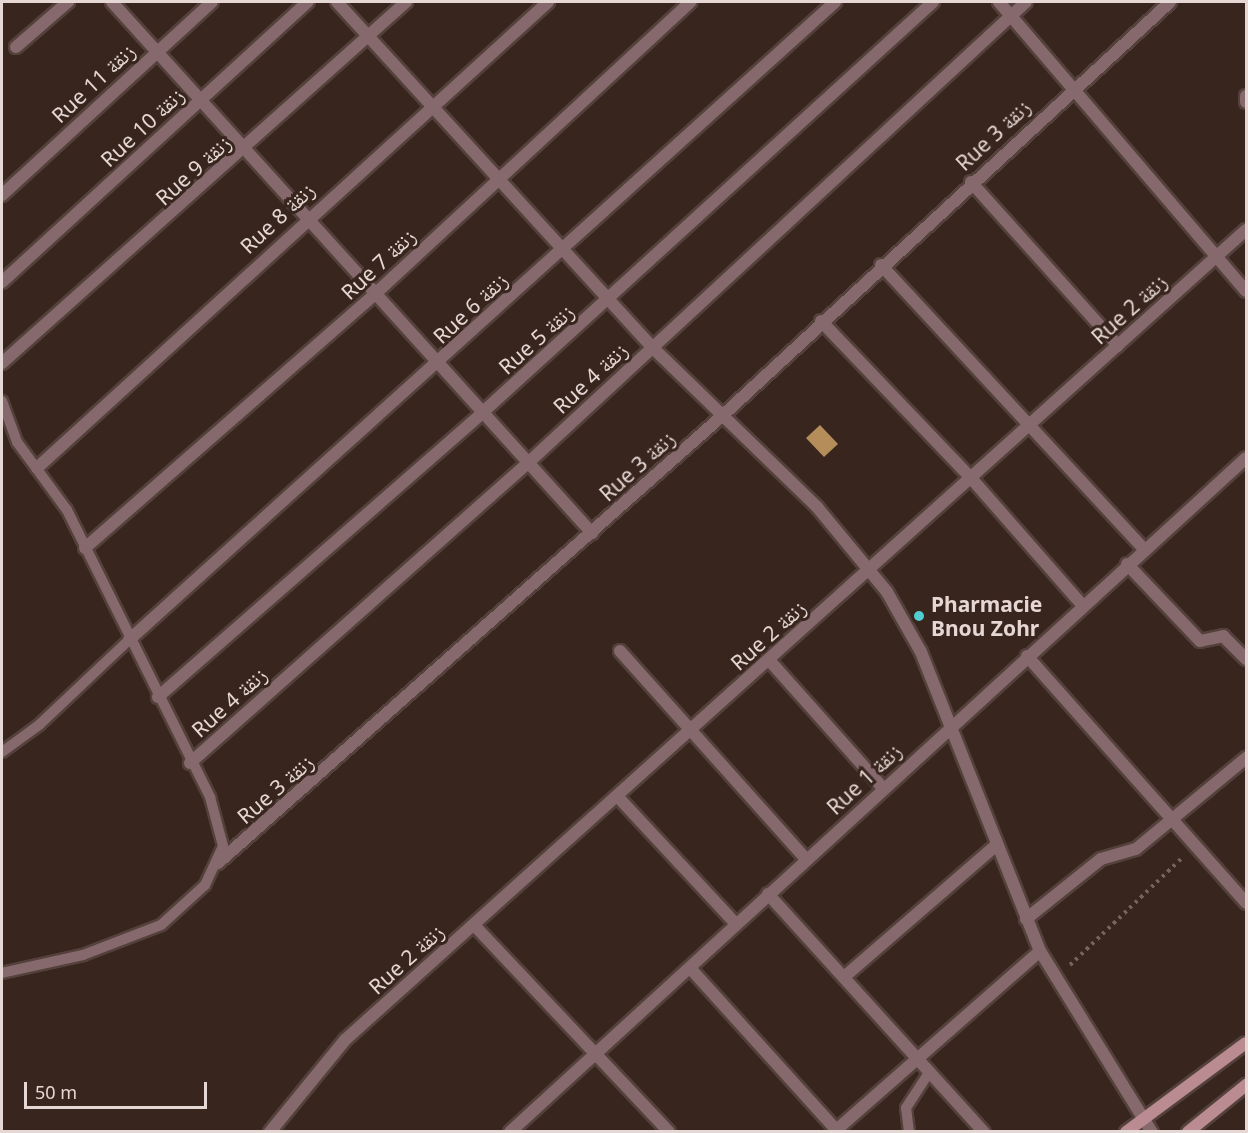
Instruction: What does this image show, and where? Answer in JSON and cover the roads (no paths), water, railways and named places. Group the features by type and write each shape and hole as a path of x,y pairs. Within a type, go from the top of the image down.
{"main road":[{"path":"1126,1131 1246,1043"},
{"path":"1188,1131 1246,1085"}],"street":[{"path":"16,47 68,2"},
{"path":"112,2 200,101 308,216 375,294 530,462 592,533"},
{"name":"Rue 11 زنقة","path":"2,195 155,51 213,2"},
{"name":"Rue 10 زنقة","path":"2,282 308,2"},
{"path":"337,2 500,177 652,347 817,507 869,569 904,620 1040,951 1055,980 1152,1131"},
{"name":"Rue 9 زنقة","path":"2,363 245,150 406,2"},
{"name":"Rue 8 زنقة","path":"37,468 308,216 548,2"},
{"name":"Rue 7 زنقة","path":"85,548 375,294 690,2"},
{"name":"Rue 6 زنقة","path":"129,640 439,364 835,2"},
{"name":"Rue 5 زنقة","path":"158,697 483,412 933,2"},
{"path":"999,2 1246,291"},
{"name":"Rue 4 زنقة","path":"190,763 530,462 1026,2"},
{"name":"Rue 3 زنقة","path":"218,864 722,416 881,265 1170,2"},
{"path":"1246,96 1246,102"},
{"path":"971,182 1118,346"},
{"name":"Rue 2 زنقة","path":"270,1131 345,1040 618,797 1246,230"},
{"path":"881,265 1143,549"},
{"path":"821,321 971,478 1082,605"},
{"name":"Rue 1 زنقة","path":"510,1131 690,968 1143,549 1246,458"},
{"path":"1127,564 1200,641 1223,636 1246,659"},
{"path":"620,651 689,733 806,859"},
{"path":"1027,656 1246,903"},
{"path":"769,660 884,788"},
{"path":"1026,919 1101,859 1130,852 1173,820 1246,758"},
{"path":"618,797 736,924"},
{"path":"844,977 995,846"},
{"path":"768,894 984,1131"},
{"path":"474,925 669,1131"},
{"path":"690,968 836,1131 1040,951"}],"lane":[{"path":"2,401 17,442 37,468 85,548 219,822 223,846 218,864 205,885 161,925 83,955 2,973"},
{"path":"2,752 39,725 129,640"},
{"path":"909,1131 906,1108 930,1071"}],"place":[{"name":"Pharmacie Bnou Zohr","path":"919,616"}]}
